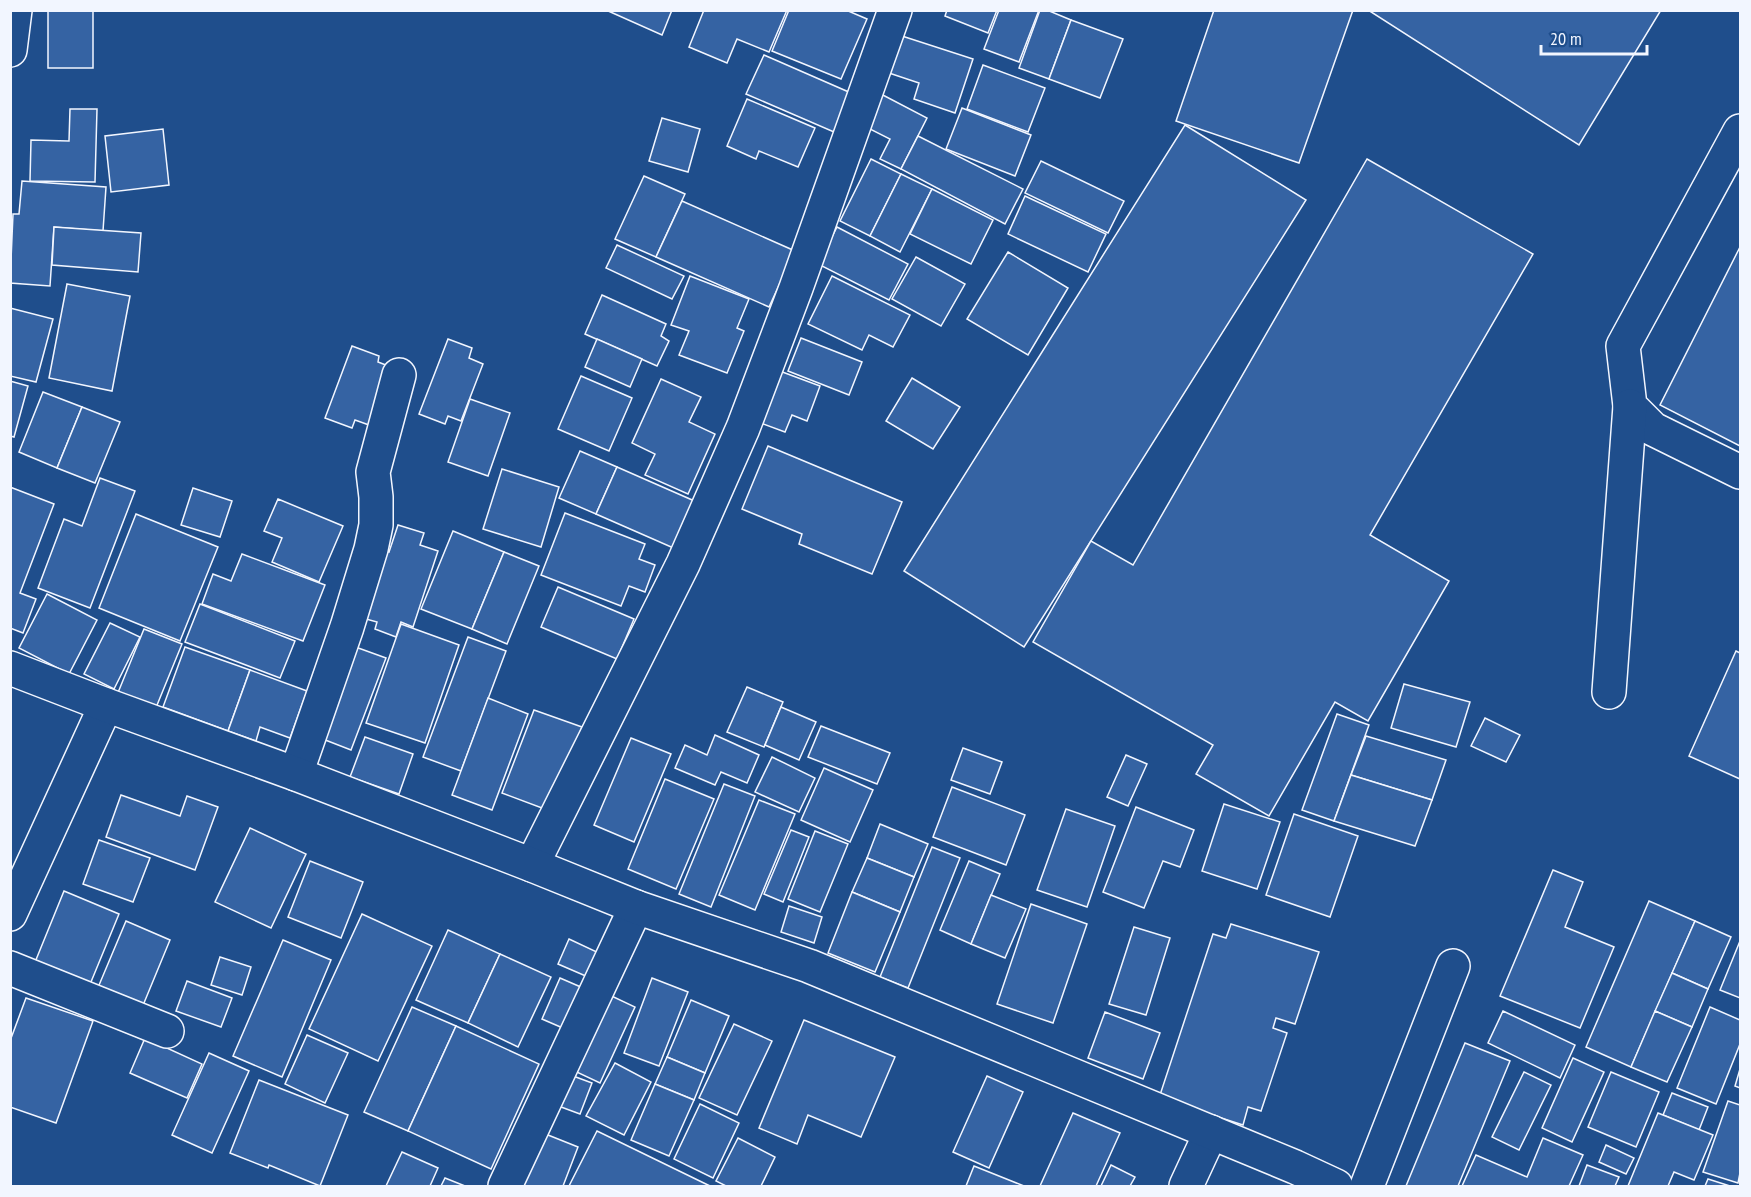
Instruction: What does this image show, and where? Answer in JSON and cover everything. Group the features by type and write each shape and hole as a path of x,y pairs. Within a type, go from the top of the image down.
{"street":[{"path":"10,50 15,10"},
{"path":"532,865 683,564 743,428 796,288 885,13"},
{"path":"1609,692 1630,406 1623,346 1740,130"},
{"path":"296,774 347,627 371,549 376,525 374,472 399,375"},
{"path":"1630,406 1653,429 1740,472"},
{"path":"11,670 296,774 636,907 809,966 1336,1186"},
{"path":"10,914 106,705"},
{"path":"505,1186 636,907"},
{"path":"1367,1186 1453,966"},
{"path":"10,968 167,1031"},
{"path":"1186,1186 1211,1132"}],"building":[{"path":"48,10 93,10 93,68 48,68"},
{"path":"606,10 672,10 662,35"},
{"path":"704,10 787,10 769,52 737,39 727,63 689,47"},
{"path":"789,10 846,10 867,19 841,79 772,51"},
{"path":"947,10 997,10 988,33 945,16"},
{"path":"999,10 1039,10 1019,62 984,49"},
{"path":"1040,10 1047,10 1071,20 1049,79 1019,68"},
{"path":"1214,10 1353,10 1299,163 1176,121"},
{"path":"1368,10 1661,10 1579,145"},
{"path":"1071,20 1123,39 1100,98 1049,79"},
{"path":"902,36 973,59 955,113 914,99 919,83 889,73"},
{"path":"764,55 851,93 834,132 746,94"},
{"path":"983,65 1045,88 1028,132 967,109"},
{"path":"879,93 927,118 901,169 880,159 890,139 862,125"},
{"path":"747,99 815,128 798,167 759,151 756,159 727,146"},
{"path":"962,108 1031,135 1015,176 946,149"},
{"path":"70,109 97,109 95,182 30,181 31,140 69,141"},
{"path":"662,118 700,129 688,172 649,161"},
{"path":"1185,125 1306,200 1024,647 904,571"},
{"path":"163,129 169,185 111,192 105,136"},
{"path":"918,136 1023,189 1005,224 901,169"},
{"path":"871,159 901,174 870,236 840,221"},
{"path":"1367,159 1533,254 1370,535 1449,581 1368,721 1335,702 1269,816 1196,774 1213,745 1033,642 1091,541 1133,565"},
{"path":"1041,161 1124,201 1108,233 1025,193"},
{"path":"901,174 932,189 900,252 870,236"},
{"path":"644,176 685,194 656,257 615,239"},
{"path":"22,181 106,187 103,231 54,227 50,286 10,283 13,214 19,214"},
{"path":"932,189 993,220 971,264 910,234"},
{"path":"1025,196 1106,234 1088,272 1008,234"},
{"path":"682,201 795,251 769,307 656,257"},
{"path":"54,227 141,233 138,272 52,265"},
{"path":"837,227 908,264 889,300 818,264"},
{"path":"617,245 684,276 672,299 606,268"},
{"path":"1740,247 1740,446 1660,405"},
{"path":"1008,252 1068,288 1028,355 967,319"},
{"path":"916,257 965,284 941,326 892,299"},
{"path":"690,276 749,299 737,328 744,331 727,373 679,355 689,331 671,325"},
{"path":"832,276 910,315 893,347 869,335 862,350 808,324"},
{"path":"67,284 130,296 112,391 49,378"},
{"path":"602,295 666,324 661,336 669,341 657,366 585,334"},
{"path":"10,308 53,319 36,382 10,376"},
{"path":"801,338 862,362 849,395 788,371"},
{"path":"448,339 472,348 469,358 483,364 461,421 448,416 445,424 419,414"},
{"path":"597,339 642,359 630,387 585,367"},
{"path":"352,346 379,356 378,362 391,367 369,425 355,420 352,428 325,418"},
{"path":"777,370 820,386 807,421 792,415 785,432 758,422"},
{"path":"581,376 632,398 609,451 558,429"},
{"path":"912,378 960,407 933,449 886,421"},
{"path":"661,379 701,397 689,422 715,434 688,494 645,475 655,454 632,443"},
{"path":"10,381 28,386 14,437 10,436"},
{"path":"43,392 82,407 57,468 19,452"},
{"path":"470,399 510,413 488,476 448,462"},
{"path":"82,407 120,422 95,483 57,468"},
{"path":"768,446 902,502 872,574 799,544 802,534 742,509"},
{"path":"580,451 617,467 596,514 559,498"},
{"path":"617,467 699,503 678,550 596,514"},
{"path":"502,469 559,487 541,547 483,529"},
{"path":"100,478 135,491 90,608 38,588 64,519 82,526"},
{"path":"10,487 54,504 20,593 36,599 23,633 10,628"},
{"path":"193,488 232,501 220,537 181,525"},
{"path":"278,499 343,526 319,582 272,562 282,538 264,531"},
{"path":"565,513 645,544 639,559 655,565 645,592 629,586 621,606 541,575"},
{"path":"136,514 218,547 180,641 99,608"},
{"path":"398,525 424,533 420,545 438,551 413,627 401,622 396,637 375,629 377,622 366,619 379,549 389,552"},
{"path":"453,531 504,552 472,629 421,609"},
{"path":"504,552 539,566 507,644 472,629"},
{"path":"242,554 325,585 303,641 202,604 213,574 231,581"},
{"path":"558,587 634,619 617,659 541,627"},
{"path":"47,594 97,620 69,674 19,648"},
{"path":"200,604 295,641 280,678 185,642"},
{"path":"110,623 140,637 114,689 84,674"},
{"path":"401,624 459,645 425,743 366,723"},
{"path":"144,629 182,644 155,710 117,695"},
{"path":"468,637 506,651 461,771 423,757"},
{"path":"350,645 386,658 351,750 315,736"},
{"path":"185,647 250,670 228,731 163,707"},
{"path":"1736,651 1740,653 1740,779 1689,756"},
{"path":"250,670 307,691 290,738 260,727 256,741 228,731"},
{"path":"1404,684 1470,702 1456,747 1391,728"},
{"path":"747,687 783,702 764,747 727,732"},
{"path":"488,698 528,714 492,810 452,795"},
{"path":"781,707 816,722 799,760 765,745"},
{"path":"534,710 582,727 550,811 502,793"},
{"path":"1337,714 1369,725 1334,821 1302,810"},
{"path":"1485,718 1520,735 1506,762 1471,746"},
{"path":"821,726 890,753 877,784 808,757"},
{"path":"715,735 759,755 747,783 721,772 715,785 675,768 685,745 707,755"},
{"path":"1366,736 1446,760 1432,800 1351,775"},
{"path":"365,737 413,754 399,794 350,777"},
{"path":"631,738 671,754 634,842 594,825"},
{"path":"963,748 1002,762 990,794 951,780"},
{"path":"1126,755 1147,764 1128,806 1107,797"},
{"path":"772,757 815,778 799,812 755,792"},
{"path":"824,768 873,790 850,842 801,820"},
{"path":"1351,775 1432,800 1415,846 1334,821"},
{"path":"665,779 714,799 676,889 628,869"},
{"path":"724,784 755,796 711,907 679,894"},
{"path":"952,787 1025,815 1006,865 933,837"},
{"path":"121,795 180,816 187,796 218,807 195,870 106,837"},
{"path":"759,800 795,814 755,910 719,895"},
{"path":"1224,804 1280,822 1257,889 1202,871"},
{"path":"1136,807 1194,830 1180,867 1163,861 1144,908 1103,892"},
{"path":"1066,809 1115,826 1087,907 1037,890"},
{"path":"1294,814 1358,836 1330,917 1266,895"},
{"path":"880,824 928,844 914,877 867,858"},
{"path":"250,828 306,854 271,928 215,902"},
{"path":"791,830 809,837 783,902 764,894"},
{"path":"815,831 848,844 820,912 788,899"},
{"path":"99,840 150,858 133,902 83,884"},
{"path":"932,847 960,858 908,988 880,977"},
{"path":"867,858 914,877 900,912 852,892"},
{"path":"310,861 363,882 341,938 288,917"},
{"path":"969,861 1000,874 971,944 940,930"},
{"path":"1553,870 1583,882 1565,927 1614,947 1580,1028 1500,996"},
{"path":"64,891 119,914 86,994 31,972"},
{"path":"852,892 900,912 875,972 828,953"},
{"path":"991,895 1026,909 1005,958 971,944"},
{"path":"1649,901 1695,921 1631,1067 1586,1047"},
{"path":"1031,904 1087,924 1053,1023 997,1004"},
{"path":"789,906 822,917 814,943 781,932"},
{"path":"362,914 432,946 378,1061 309,1029"},
{"path":"126,921 170,940 139,1015 94,997"},
{"path":"1695,921 1731,937 1708,989 1672,973"},
{"path":"1231,924 1319,952 1295,1024 1276,1018 1273,1028 1287,1033 1261,1111 1248,1107 1243,1125 1159,1098 1213,934 1226,938"},
{"path":"1134,927 1170,938 1146,1015 1109,1004"},
{"path":"448,930 500,954 468,1023 416,1000"},
{"path":"569,939 599,953 588,977 558,964"},
{"path":"283,940 331,960 282,1077 233,1056"},
{"path":"1740,941 1740,998 1720,990"},
{"path":"500,954 551,977 518,1047 468,1023"},
{"path":"220,957 251,967 242,995 211,985"},
{"path":"1672,973 1708,989 1692,1027 1655,1011"},
{"path":"560,978 590,991 572,1032 542,1019"},
{"path":"652,978 688,992 659,1066 624,1053"},
{"path":"187,981 232,998 221,1027 176,1011"},
{"path":"601,991 635,1007 600,1083 566,1067"},
{"path":"26,998 93,1021 56,1123 10,1107 10,1041"},
{"path":"691,1000 729,1016 705,1073 667,1057"},
{"path":"412,1007 456,1026 408,1131 364,1112"},
{"path":"1710,1007 1740,1020 1740,1044 1716,1104 1677,1088"},
{"path":"1503,1011 1575,1045 1560,1078 1488,1043"},
{"path":"1655,1011 1692,1027 1667,1082 1631,1067"},
{"path":"1105,1012 1160,1033 1143,1079 1088,1058"},
{"path":"804,1020 895,1057 861,1137 808,1115 797,1144 759,1128"},
{"path":"734,1024 772,1041 737,1115 699,1098"},
{"path":"456,1026 539,1064 491,1169 408,1131"},
{"path":"307,1035 348,1053 325,1103 285,1084"},
{"path":"145,1038 202,1064 187,1098 130,1073"},
{"path":"1465,1043 1510,1061 1458,1186 1406,1186"},
{"path":"209,1053 249,1071 212,1153 172,1135"},
{"path":"667,1057 705,1073 694,1100 655,1084"},
{"path":"1573,1058 1604,1072 1572,1142 1542,1128"},
{"path":"615,1063 651,1082 624,1135 586,1116"},
{"path":"1740,1069 1740,1088 1735,1086"},
{"path":"1524,1072 1551,1085 1519,1150 1492,1137"},
{"path":"1611,1072 1659,1092 1636,1147 1588,1127"},
{"path":"565,1073 592,1083 580,1114 553,1104"},
{"path":"987,1076 1023,1092 989,1168 953,1152"},
{"path":"259,1080 348,1115 320,1186 269,1165 268,1168 230,1153"},
{"path":"655,1084 694,1100 669,1156 631,1140"},
{"path":"1672,1093 1708,1107 1699,1130 1663,1115"},
{"path":"1728,1101 1740,1105 1738,1183 1703,1172"},
{"path":"700,1104 739,1123 713,1178 674,1159"},
{"path":"1073,1113 1120,1133 1096,1186 1040,1186"},
{"path":"1658,1113 1713,1135 1694,1180 1674,1172 1668,1186 1628,1186"},
{"path":"538,1131 578,1147 563,1186 525,1186 516,1183"},
{"path":"597,1131 710,1186 569,1186"},
{"path":"738,1138 775,1157 761,1186 726,1186 716,1181"},
{"path":"1543,1138 1583,1155 1569,1186 1462,1186 1476,1155 1527,1177"},
{"path":"1606,1145 1634,1158 1626,1174 1599,1162"},
{"path":"402,1152 438,1168 430,1186 386,1186"},
{"path":"1111,1165 1135,1177 1130,1186 1101,1186"},
{"path":"1587,1165 1619,1177 1615,1186 1579,1186"},
{"path":"974,1166 1024,1186 966,1186"},
{"path":"445,1178 465,1186 441,1186"},
{"path":"1708,1179 1730,1186 1705,1186"}]}
